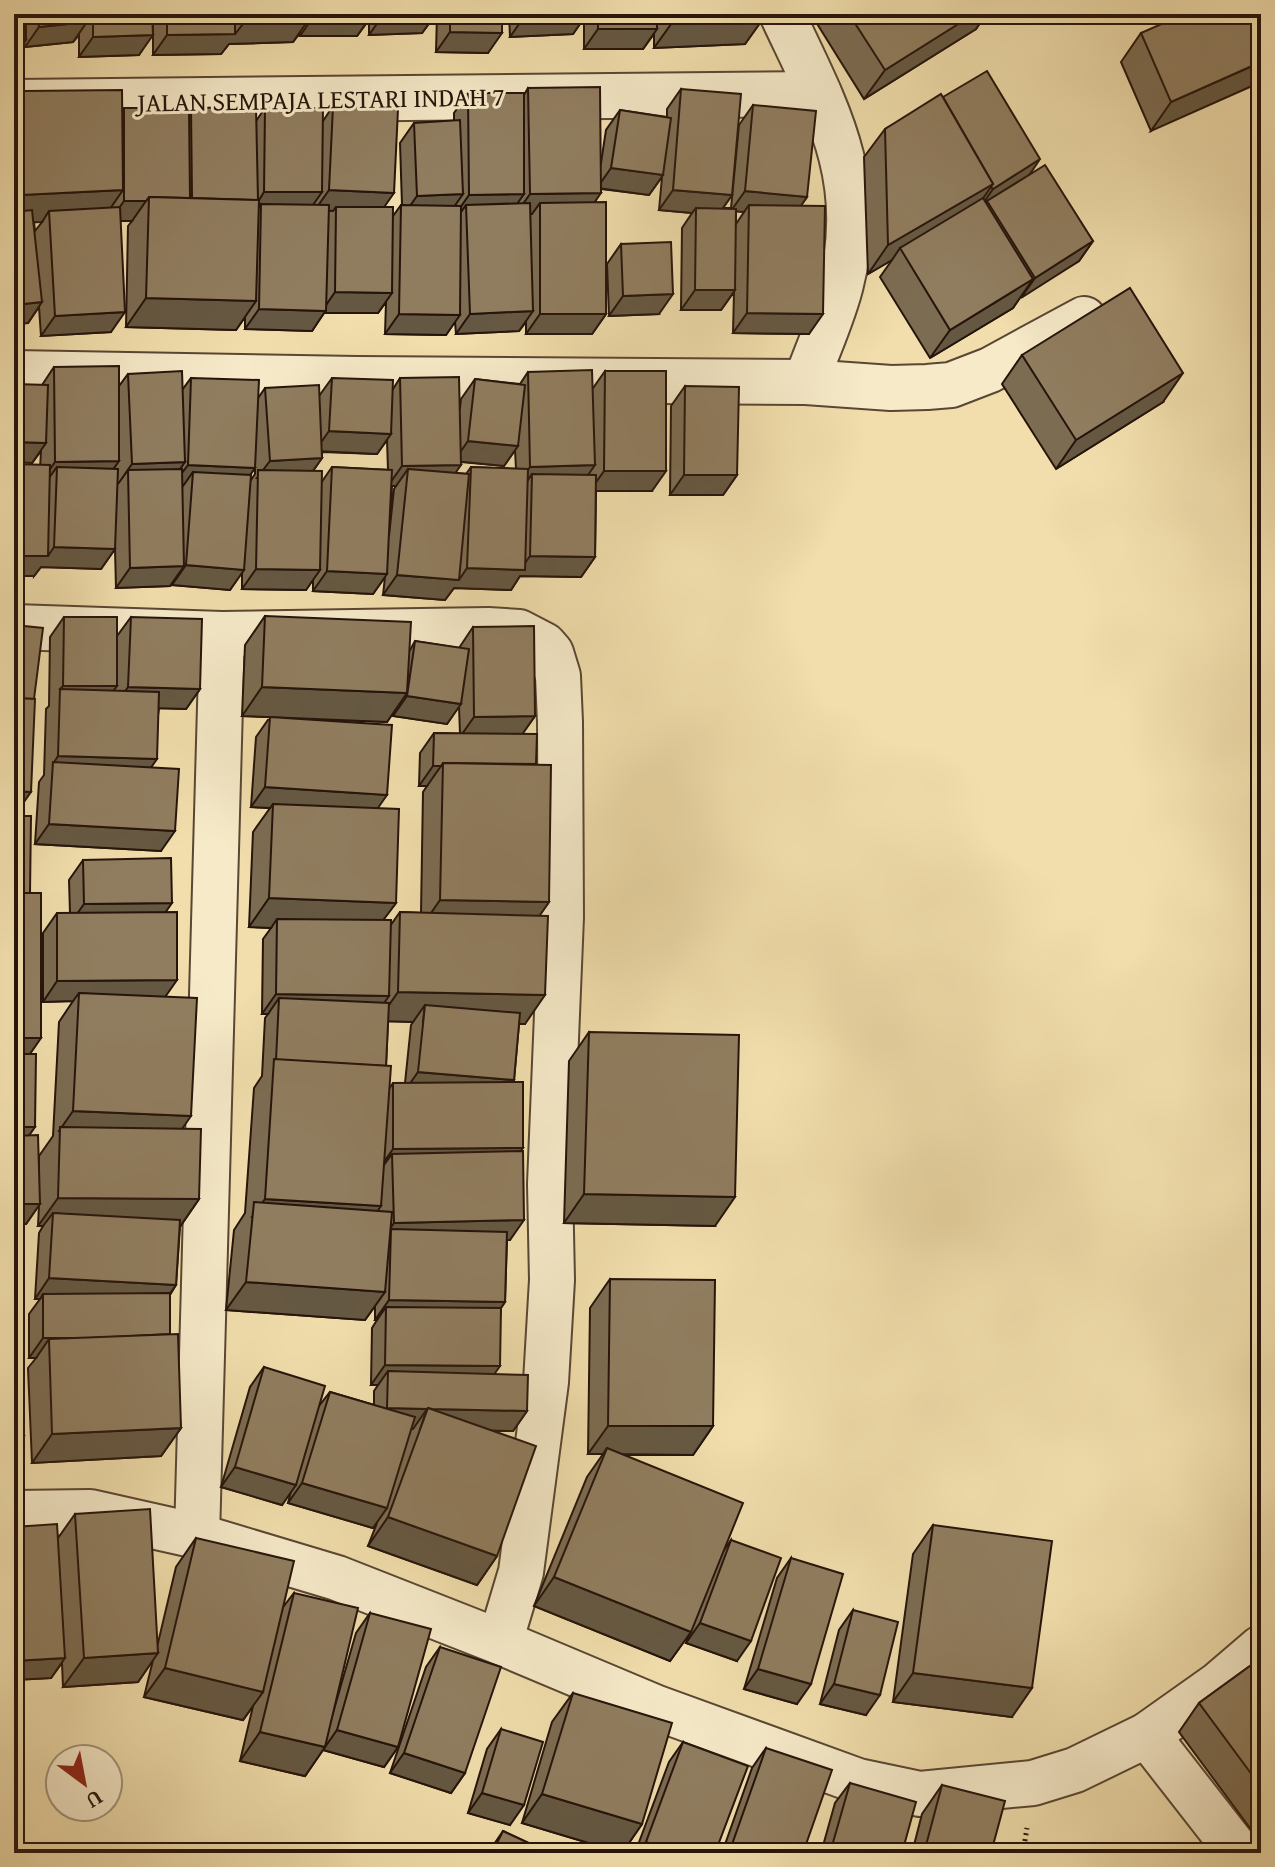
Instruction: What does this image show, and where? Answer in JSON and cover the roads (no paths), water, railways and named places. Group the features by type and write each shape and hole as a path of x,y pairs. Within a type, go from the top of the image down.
{"street":[{"path":"782,14 839,141 847,172 851,221 841,284 806,382"},
{"name":"JALAN SEMPAJA LESTARI INDAH 7","path":"14,102 819,94"},
{"path":"14,373 806,382 891,388 951,385 990,370 1084,319"},
{"path":"14,627 222,634 488,630 519,632 544,645 551,653 558,676 561,917 550,1184 552,1280 546,1382 534,1486 521,1572 500,1642"},
{"path":"197,1536 222,634"},
{"path":"14,1513 90,1512 197,1536 337,1578 657,1708 858,1781 920,1794 1033,1783 1075,1770 1147,1735 1219,1684 1261,1648"},
{"path":"1147,1735 1239,1853"}]}
